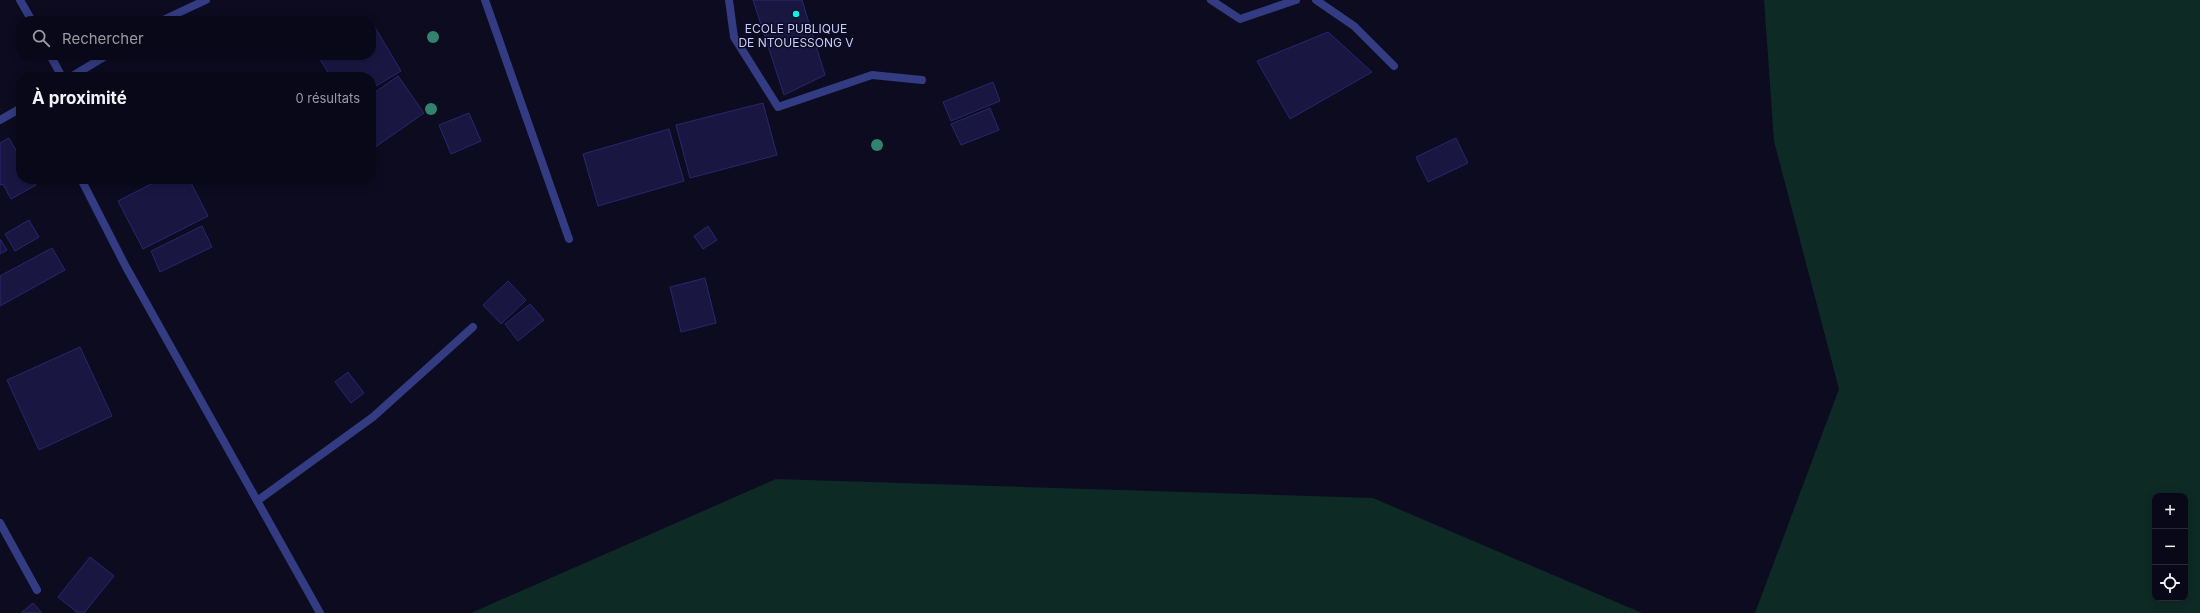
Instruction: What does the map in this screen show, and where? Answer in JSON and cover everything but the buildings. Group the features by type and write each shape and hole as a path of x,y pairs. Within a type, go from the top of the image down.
{"street":[{"path":"20,0 29,16"},
{"path":"172,16 206,0"},
{"path":"485,0 569,239"},
{"path":"729,0 734,37 778,107 872,75 922,80"},
{"path":"1211,0 1240,19 1296,0"},
{"path":"1316,0 1354,26 1394,66"},
{"path":"53,60 59,72"},
{"path":"80,72 99,60"},
{"path":"0,120 16,111"},
{"path":"84,184 126,267 320,613"},
{"path":"257,501 373,417 473,327"},
{"path":"0,523 37,590"}],"green space":[{"path":"1764,0 2200,0 2200,613 1755,613 1839,389 1774,141"},
{"path":"776,479 1373,498 1642,613 471,613"}],"place":[{"name":"ECOLE PUBLIQUE DE NTOUESSONG V","path":"796,14"}]}
